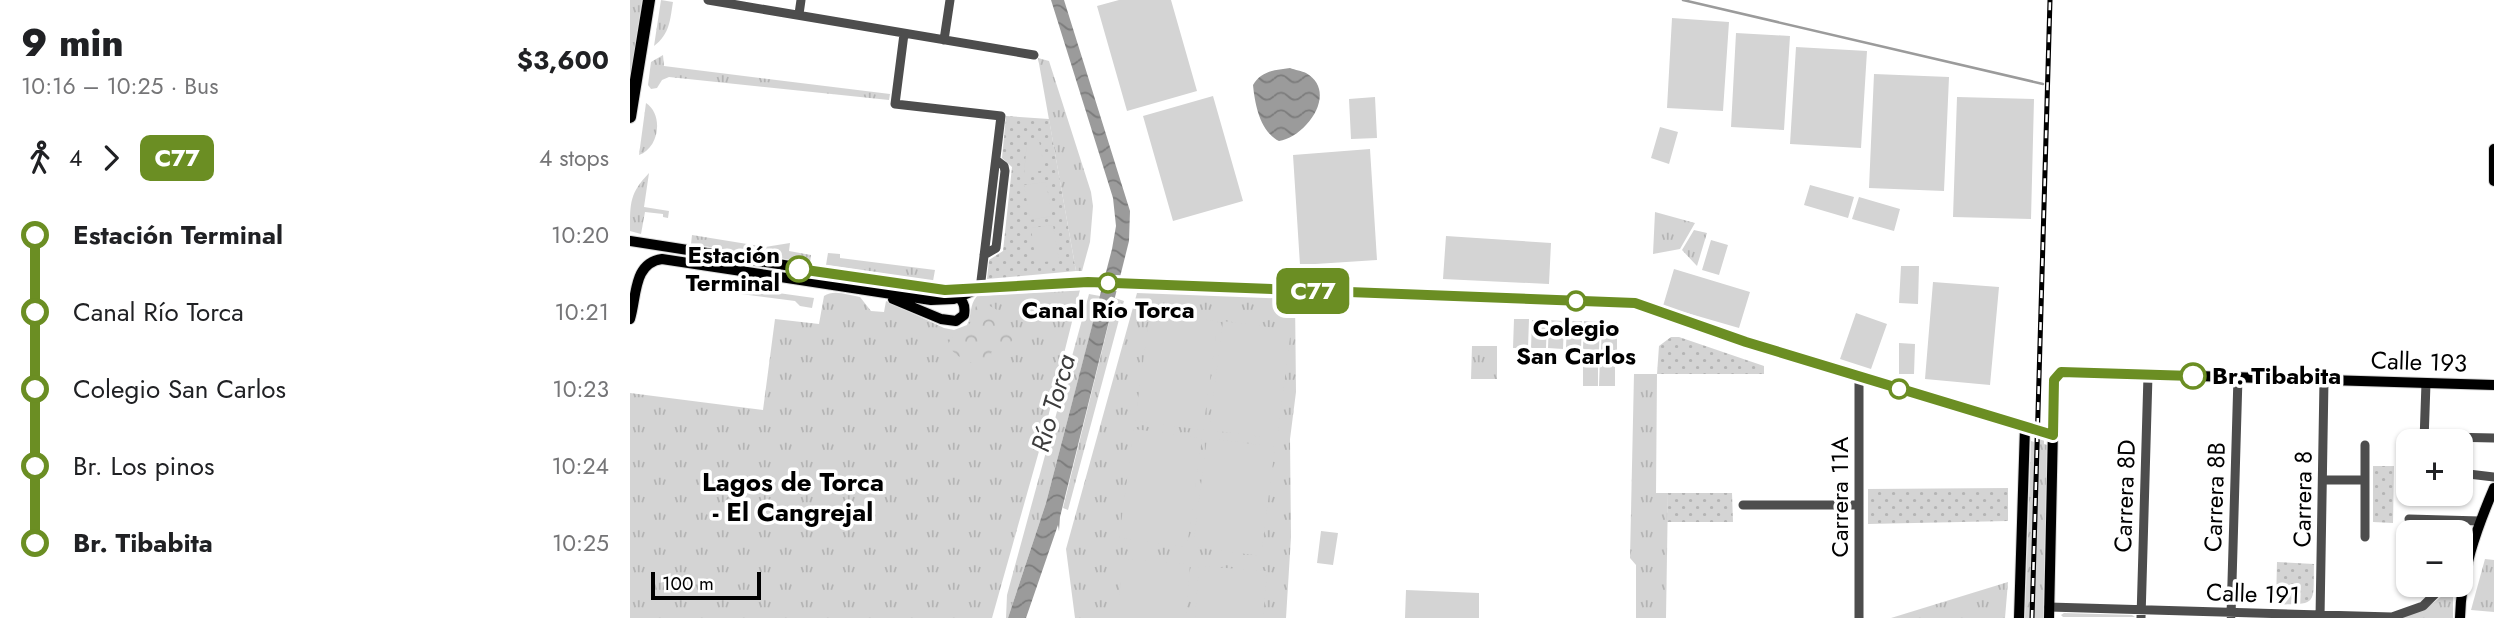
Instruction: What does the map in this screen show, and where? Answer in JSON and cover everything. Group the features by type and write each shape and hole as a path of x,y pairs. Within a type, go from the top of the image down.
{"highway":[{"path":"630,117 649,0"}],"main road":[{"path":"2494,149 2494,181"},
{"path":"630,241 822,278 881,293 938,300 959,297 980,289"},
{"path":"630,319 641,271 646,264 656,260 676,259 822,278 945,290 1099,282 1635,303 1718,333 2053,435 2049,612"},
{"path":"881,293 956,321 964,315 964,305 959,297 945,290"},
{"name":"Calle 193","path":"2053,435 2054,380 2061,372 2494,385"},
{"path":"2019,618 2025,427"},
{"path":"2473,541 2494,488"},
{"path":"2460,618 2463,597"}],"street":[{"path":"708,0 1034,55"},
{"path":"799,14 801,0"},
{"path":"944,40 950,0"},
{"path":"904,34 895,104 1001,116 980,289"},
{"name":"Carrera 8D","path":"2141,614 2148,375"},
{"name":"Carrera 11A","path":"1859,376 1859,618"},
{"name":"Carrera 8B","path":"2231,615 2238,377"},
{"name":"Carrera 8","path":"2320,617 2324,380"},
{"path":"2424,429 2426,383"},
{"path":"2473,438 2494,438"},
{"path":"2365,445 2365,537"},
{"path":"2473,475 2494,477"},
{"path":"2323,480 2365,480"},
{"path":"1743,505 1859,505"},
{"path":"2409,519 2480,521"},
{"name":"Calle 191","path":"2049,612 2385,617 2400,615 2423,606 2432,597"}],"green space":[{"path":"630,0 642,0 630,84"},
{"path":"661,0 673,2 666,32 654,46"},
{"path":"1119,0 1171,0 1197,91 1127,111 1097,6"},
{"path":"1672,18 1729,22 1723,111 1667,108"},
{"path":"1736,33 1790,36 1784,130 1731,127"},
{"path":"1796,47 1867,51 1861,148 1790,144"},
{"path":"663,55 664,66 890,94 889,100 669,77 662,80 657,88 651,89 648,85 651,62"},
{"path":"1038,58 1049,61 1091,192 1093,206 1090,242 1082,271 1076,271"},
{"path":"1874,74 1949,77 1944,191 1869,188"},
{"path":"1213,96 1243,201 1173,221 1143,116"},
{"path":"1375,97 1377,138 1351,139 1349,99"},
{"path":"1957,97 2034,99 2031,219 1953,217"},
{"path":"646,103 655,115 657,131 651,146 639,155"},
{"path":"1006,116 1049,119 1076,271 987,279 989,260 1003,251 1012,167 1002,158"},
{"path":"1660,127 1678,132 1669,164 1651,158"},
{"path":"1036,138 1045,170 1024,174 1027,141"},
{"path":"1370,149 1377,260 1300,265 1293,155"},
{"path":"649,173 644,207 669,211 668,218 663,217 663,214 645,212 641,234 630,231 631,205 638,186"},
{"path":"1046,182 1052,216 1030,220 1024,185"},
{"path":"1810,185 1854,197 1848,218 1804,205"},
{"path":"1859,197 1900,209 1894,231 1852,219"},
{"path":"1655,212 1695,223 1680,249 1653,254"},
{"path":"1053,225 1059,260 1036,263 1031,228"},
{"path":"1694,230 1707,233 1697,266 1682,250"},
{"path":"692,235 765,247 790,243 789,251 811,255 810,263 691,244"},
{"path":"1446,236 1551,243 1549,284 1443,279"},
{"path":"1711,240 1728,245 1719,275 1702,270"},
{"path":"828,253 840,254 840,258 935,270 933,281 826,265"},
{"path":"1901,266 1919,266 1918,304 1899,303"},
{"path":"1674,269 1750,292 1739,328 1663,306"},
{"path":"1933,282 1999,287 1990,385 1925,379"},
{"path":"734,287 814,298 812,308 800,306 795,301 733,293"},
{"path":"1080,290 1043,437 992,618 630,618 630,393 763,410 775,319 819,324 824,296 832,293 860,297 871,311 884,312 886,301 954,330 967,325 977,296"},
{"path":"1137,293 1295,299 1296,392 1290,439 1291,537 1286,618 1075,618 1066,549"},
{"path":"1089,294 1100,296 1046,503 1006,618 1007,595"},
{"path":"1115,298 1124,301 1068,510 1063,508"},
{"path":"977,303 988,305 999,312 1013,339 1010,344 994,348 991,353 994,363 988,367 960,357 948,344 970,324"},
{"path":"1150,312 1218,321 1203,430 1135,421"},
{"path":"1856,313 1887,324 1871,369 1840,359"},
{"path":"1514,319 1529,319 1528,348 1513,348"},
{"path":"1532,320 1547,320 1546,348 1531,348"},
{"path":"1549,320 1564,321 1563,349 1548,348"},
{"path":"1223,321 1291,330 1277,439 1209,430"},
{"path":"1567,321 1582,321 1581,349 1566,348"},
{"path":"1584,321 1600,322 1599,350 1583,349"},
{"path":"1602,322 1617,322 1617,350 1601,350"},
{"path":"1671,337 1679,337 1764,366 1764,374 1657,374 1659,346"},
{"path":"1899,343 1915,344 1914,374 1899,374"},
{"path":"1472,346 1497,346 1497,379 1471,379"},
{"path":"1583,357 1598,357 1598,386 1583,386"},
{"path":"1600,357 1615,357 1615,386 1599,386"},
{"path":"1634,374 1657,374 1656,493 1668,493 1666,618 1636,618 1636,565 1630,558"},
{"path":"1134,429 1202,438 1187,547 1119,538"},
{"path":"2034,436 2044,439 2044,444 2047,445 2043,618 2025,618 2031,441 2034,442"},
{"path":"1207,438 1275,447 1261,556 1193,547"},
{"path":"2373,466 2394,466 2393,523 2373,522"},
{"path":"2008,488 2008,521 1868,524 1868,489"},
{"path":"1668,493 1732,493 1733,522 1667,522"},
{"path":"1321,531 1338,533 1333,565 1317,563"},
{"path":"1122,559 1190,564 1186,618 1118,618"},
{"path":"2485,559 2494,560 2494,612 2471,610"},
{"path":"2277,562 2314,564 2311,599 2300,604 2276,604"},
{"path":"1199,566 1267,571 1263,618 1195,618"},
{"path":"2008,582 2005,618 1891,618"},
{"path":"1406,590 1479,593 1479,618 1405,618"},
{"path":"2441,597 2453,597 2453,618 2401,618 2417,612"},
{"path":"2061,615 2135,617 2063,617"}],"water":[{"path":"1051,0 1064,0 1130,211 1129,241 1060,517 1059,531 1058,525 1026,618 1008,618 1046,503 1116,226 1113,198"},
{"path":"1290,68 1306,73 1315,81 1319,102 1308,123 1289,138 1279,141 1263,124 1253,85 1264,74"}],"waterway":[{"path":"1683,0 2043,84"}],"railway":[{"path":"2032,618 2050,0"}],"bus line":[{"name":"C77","path":"799,269 945,290 1088,282 1635,303 1746,342 2053,435 2054,380 2061,372 2193,376"}],"place":[{"name":"Estación Terminal","path":"799,269"},
{"name":"Canal Río Torca","path":"1108,283"},
{"name":"Colegio San Carlos","path":"1576,301"},
{"name":"Br. Tibabita","path":"2193,376"}],"district":[{"name":"Lagos de Torca - El Cangrejal","path":"793,497"}],"water label":[{"name":"Río Torca","path":"1053,403"}]}
